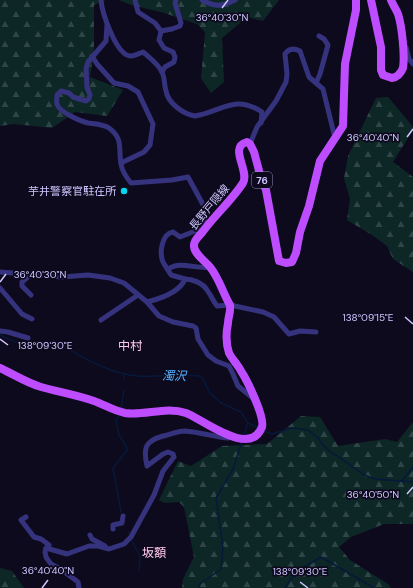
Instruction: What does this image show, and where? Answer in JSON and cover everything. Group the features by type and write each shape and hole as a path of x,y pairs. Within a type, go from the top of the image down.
{"main road":[{"name":"76","path":"250,144 266,190 279,261 286,263 292,262 296,253 300,232 309,206 320,161 343,126 345,64 356,10 356,0"},
{"path":"371,0 381,47 381,70 384,75 389,78 395,78 400,74 402,68 401,28 398,13 391,0"},
{"name":"長野戸隠線","path":"230,305 210,267 194,250 194,247 196,240 230,201 245,180 239,147 242,143 247,142 250,144"},
{"path":"0,368 40,386 91,400 126,413 168,410 185,413 218,431 246,440 257,435 262,426 263,420 254,399 252,390 242,371 230,355 227,334 230,305"}],"street":[{"path":"101,0 107,25 106,41 88,62 86,69 86,87 90,95 89,99 86,101 73,97 69,93 62,91 57,95 56,104 60,110 72,116 86,122 105,126 111,130 119,140 121,163 125,176 131,183 146,183 188,177 206,210 204,230 195,231 180,237 173,232 169,232 165,238 161,253 163,262 171,275 193,280 207,288 217,306 230,305 263,312 274,317 289,334 300,331 316,332"},
{"path":"135,0 138,12 155,23 161,31 159,40 164,48 173,52 175,57 174,62 165,67 162,72"},
{"path":"161,31 180,26 181,23 175,3 176,0"},
{"path":"202,0 211,5 217,6 235,0"},
{"path":"107,25 110,27 112,38 116,45 126,54 131,56 143,52 152,59 162,72 166,93 169,100 189,115 200,115 229,104 252,105 262,112 260,123"},
{"path":"401,28 405,30 409,58 413,64"},
{"path":"316,83 328,45 324,39 319,36"},
{"path":"250,144 257,128 276,101 286,82 287,74 285,54 292,49 300,51 309,77 323,89 335,138"},
{"path":"92,56 114,83 128,86 138,92 153,124 150,145 144,152 121,163"},
{"path":"168,269 173,266 180,265 206,268 210,267"},
{"path":"1,273 62,278 88,275 110,278 124,283 147,302 159,316 173,322 196,328 198,339 208,355 216,361 229,366 238,386 254,399"},
{"path":"30,275 22,282 22,286 31,295"},
{"path":"147,302 180,287 185,279"},
{"path":"0,288 22,314 32,319"},
{"path":"101,320 138,295"},
{"path":"0,331 28,338"},
{"path":"46,548 67,554 89,546 98,546 109,549 124,544 131,536 154,495 163,471 174,457 174,454 168,452 162,454 147,466 145,449 153,438 174,432 184,431 212,436 238,438"},
{"path":"112,529 113,525 122,523 123,516"},
{"path":"26,517 21,520 34,537 41,539 48,545 45,552 50,564 62,570 78,582 79,588"},
{"path":"90,535 92,539 103,544 107,549"}],"green space":[{"path":"0,0 106,0 94,5 94,50 90,77 123,90 107,116 75,112 52,128 14,124 0,126"},
{"path":"119,0 279,0 263,21 247,17 222,38 224,82 211,93 201,78 205,32 197,24 161,12 131,5"},
{"path":"388,97 413,127 413,130 393,162 413,177 413,272 393,259 387,246 347,220 350,199 344,178 348,156 376,98"},
{"path":"301,416 320,417 338,446 385,439 397,442 413,422 413,524 384,524 351,537 339,547 350,560 388,584 391,588 182,588 183,579 194,557 184,507 179,502 165,503 159,500 178,461 191,466 222,446 267,444"},
{"path":"0,568 12,571 24,588 0,588"}],"waterway":[{"name":"濁沢","path":"0,335 13,341 28,345 56,342 95,364 127,375 199,376 203,379 210,393 221,403 241,412 248,423 257,427"},
{"name":"濁沢","path":"123,373 124,379"},
{"path":"121,409 124,390"},
{"path":"120,414 116,420 119,435 127,450 113,468 121,512"},
{"path":"244,435 248,423"},
{"name":"濁沢","path":"264,431 272,434 292,428 308,430 333,454 364,475 375,479 413,482"},
{"path":"199,588 200,584 221,569 223,548 216,498 233,469 242,441"},
{"path":"402,481 413,467"},
{"path":"132,541 140,556 139,570"},
{"path":"285,588 296,572 321,557 374,588"}],"place":[{"name":"芋井警察官駐在所","path":"124,191"}],"district":[{"name":"中村","path":"130,346"},
{"name":"坂額","path":"154,553"}]}
